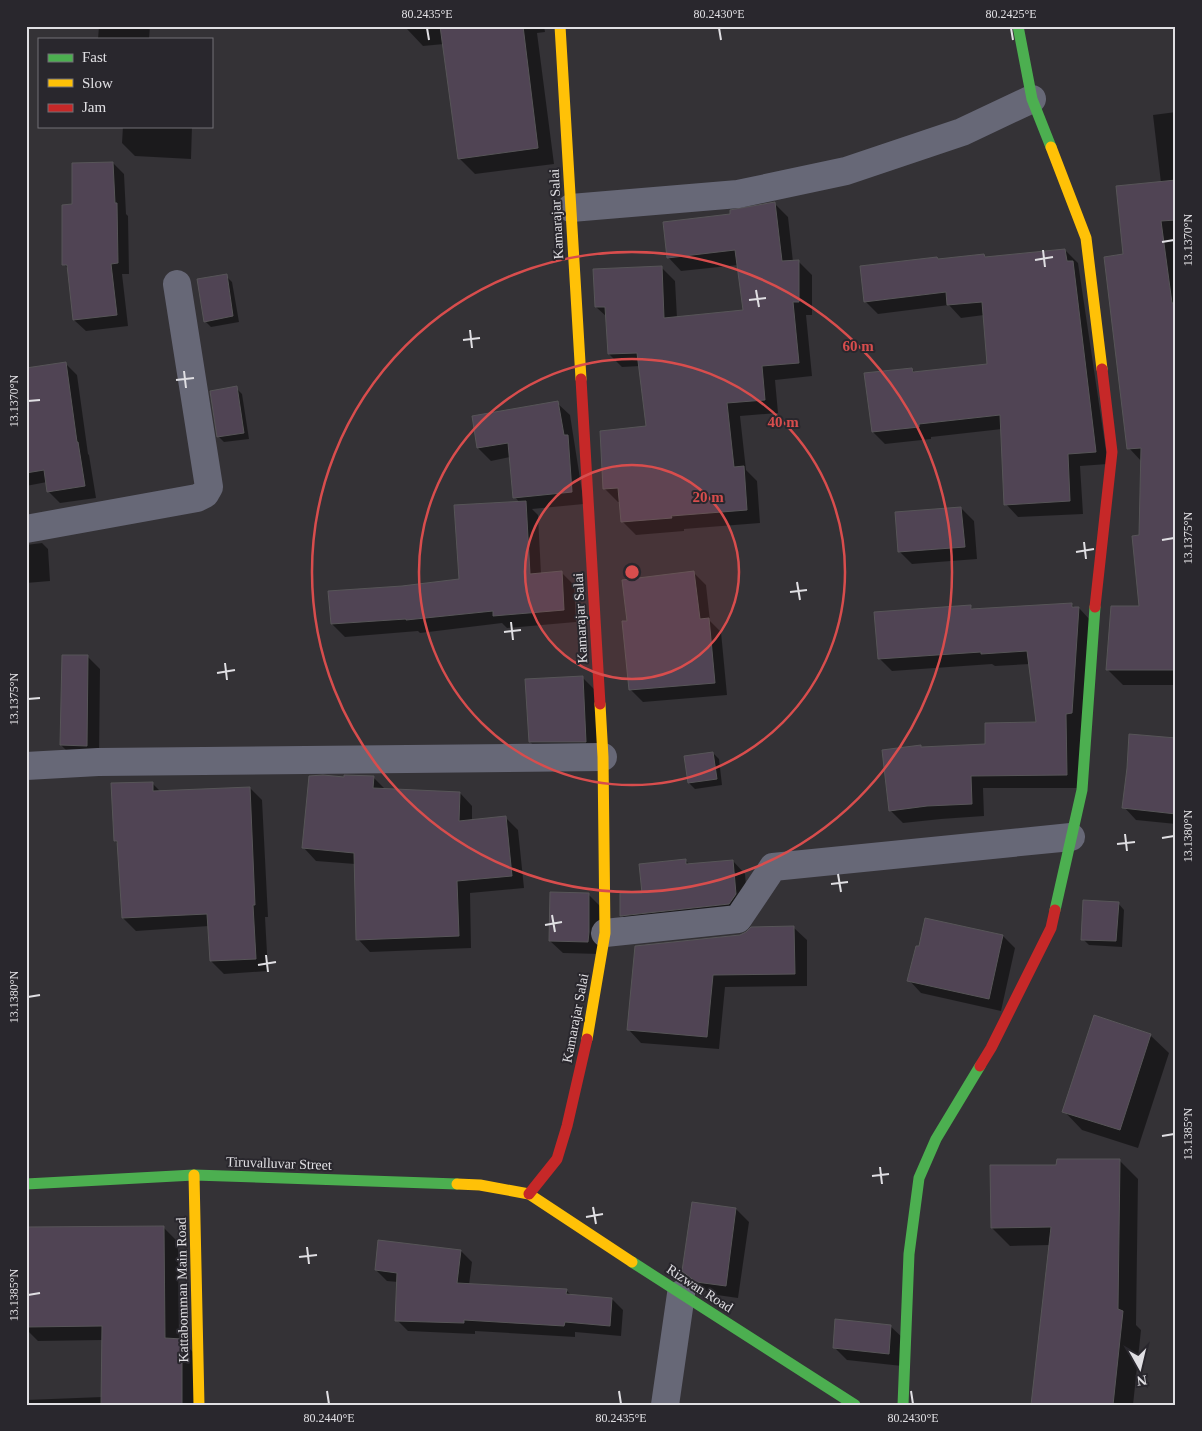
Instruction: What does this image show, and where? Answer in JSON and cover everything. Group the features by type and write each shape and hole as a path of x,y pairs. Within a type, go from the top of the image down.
{"street":[{"name":"Kamarajar Salai","path":"529,1194 557,1159 567,1126 589,1030 605,933 604,757 560,26"},
{"path":"903,1405 909,1254 919,1178 936,1139 991,1048 1051,928 1072,837 1082,790 1096,592 1112,452 1086,238 1032,99 1018,26"},
{"path":"571,208 738,194 846,171 962,132 1032,99"},
{"path":"26,528 198,498 205,494 209,487 177,284"},
{"path":"26,766 98,762 604,757"},
{"path":"605,933 738,919 773,867 1072,837"},
{"name":"Tiruvalluvar Street","path":"26,1184 194,1175 480,1185 529,1194"},
{"name":"Kattabomman Main Road","path":"194,1175 200,1405"},
{"name":"Rizwan Road","path":"529,1194 855,1405"},
{"path":"665,1405 681,1294"}],"building":[{"path":"440,26 523,26 538,148 458,159"},
{"path":"113,162 115,203 117,203 118,263 111,264 117,315 73,320 67,265 62,265 62,205 72,204 72,163"},
{"path":"1176,180 1176,220 1161,221 1172,303 1176,303 1176,670 1106,670 1111,606 1139,606 1132,536 1139,535 1141,448 1127,449 1104,257 1123,254 1116,186"},
{"path":"775,202 782,261 799,260 799,302 793,302 799,363 762,366 765,400 727,403 734,467 744,466 747,510 621,522 618,488 603,489 600,431 646,426 637,353 608,354 605,307 595,307 593,269 662,266 664,318 743,310 735,250 667,258 663,222 730,214 730,210"},
{"path":"1065,249 1067,261 1073,261 1096,452 1068,454 1070,501 1004,505 1000,415 919,424 919,427 872,432 864,373 912,368 913,372 987,364 982,302 947,305 946,292 864,302 860,266 937,257 938,259 984,254 985,257"},
{"path":"227,274 233,316 204,322 197,279"},
{"path":"66,362 85,486 47,492 44,470 26,473 26,368"},
{"path":"237,386 244,433 217,437 210,391"},
{"path":"558,401 564,435 568,435 572,492 513,498 508,443 477,448 472,416"},
{"path":"526,501 530,574 562,571 564,610 493,616 493,611 406,620 331,624 328,591 402,586 459,579 454,505"},
{"path":"961,507 965,547 898,552 895,512"},
{"path":"694,571 700,619 709,618 715,683 629,690 622,621 627,621 622,580"},
{"path":"1072,603 1072,607 1079,607 1072,713 1066,714 1067,775 971,776 972,804 927,806 889,811 882,750 921,745 921,747 985,744 985,723 1036,722 1027,651 878,659 874,612 971,605 971,609"},
{"path":"62,655 88,655 87,746 60,745"},
{"path":"583,676 586,742 529,742 525,679"},
{"path":"1129,734 1176,738 1176,814 1122,808"},
{"path":"713,752 717,779 688,783 684,756"},
{"path":"344,775 374,776 373,788 460,792 459,821 506,816 512,876 457,881 459,936 356,940 354,853 302,848 309,776 344,777"},
{"path":"153,782 153,791 250,787 256,959 210,961 207,914 122,918 117,841 114,841 111,783"},
{"path":"686,859 686,864 733,860 736,894 729,904 620,916 620,893 642,893 639,864"},
{"path":"550,892 589,893 588,942 549,941"},
{"path":"1083,900 1119,902 1116,941 1081,940"},
{"path":"925,918 1003,935 989,999 907,981 916,946 919,946"},
{"path":"794,926 795,974 713,975 707,1037 627,1030 635,946 740,935 751,927"},
{"path":"1094,1015 1151,1034 1120,1130 1062,1112"},
{"path":"1057,1159 1120,1159 1118,1309 1123,1311 1113,1405 1031,1405 1051,1227 991,1228 990,1165 1056,1165"},
{"path":"692,1202 736,1208 726,1286 696,1282 682,1271"},
{"path":"164,1226 165,1338 182,1339 182,1405 101,1405 102,1326 26,1327 26,1227"},
{"path":"378,1240 461,1250 457,1283 567,1289 566,1294 612,1298 610,1326 565,1322 564,1326 464,1320 464,1323 395,1321 397,1273 375,1270"},
{"path":"835,1319 891,1325 889,1354 833,1348"}],"traffic: fast":[{"path":"1018,26 1032,99 1051,147"},
{"path":"1055,910 1082,790 1095,607"},
{"path":"903,1405 909,1254 919,1178 936,1139 980,1066"},
{"path":"26,1184 194,1175 457,1184"},
{"path":"632,1262 855,1405"}],"traffic: slow":[{"path":"560,26 581,379"},
{"path":"1051,147 1086,238 1102,369"},
{"path":"587,1039 605,933 603,757 600,704"},
{"path":"194,1175 199,1405"},
{"path":"457,1184 480,1185 529,1194 632,1262"}],"traffic: jam":[{"path":"1095,607 1112,452 1102,369"},
{"path":"581,379 600,704"},
{"path":"980,1066 991,1048 1051,928 1055,910"},
{"path":"529,1194 557,1159 567,1126 587,1039"}]}
